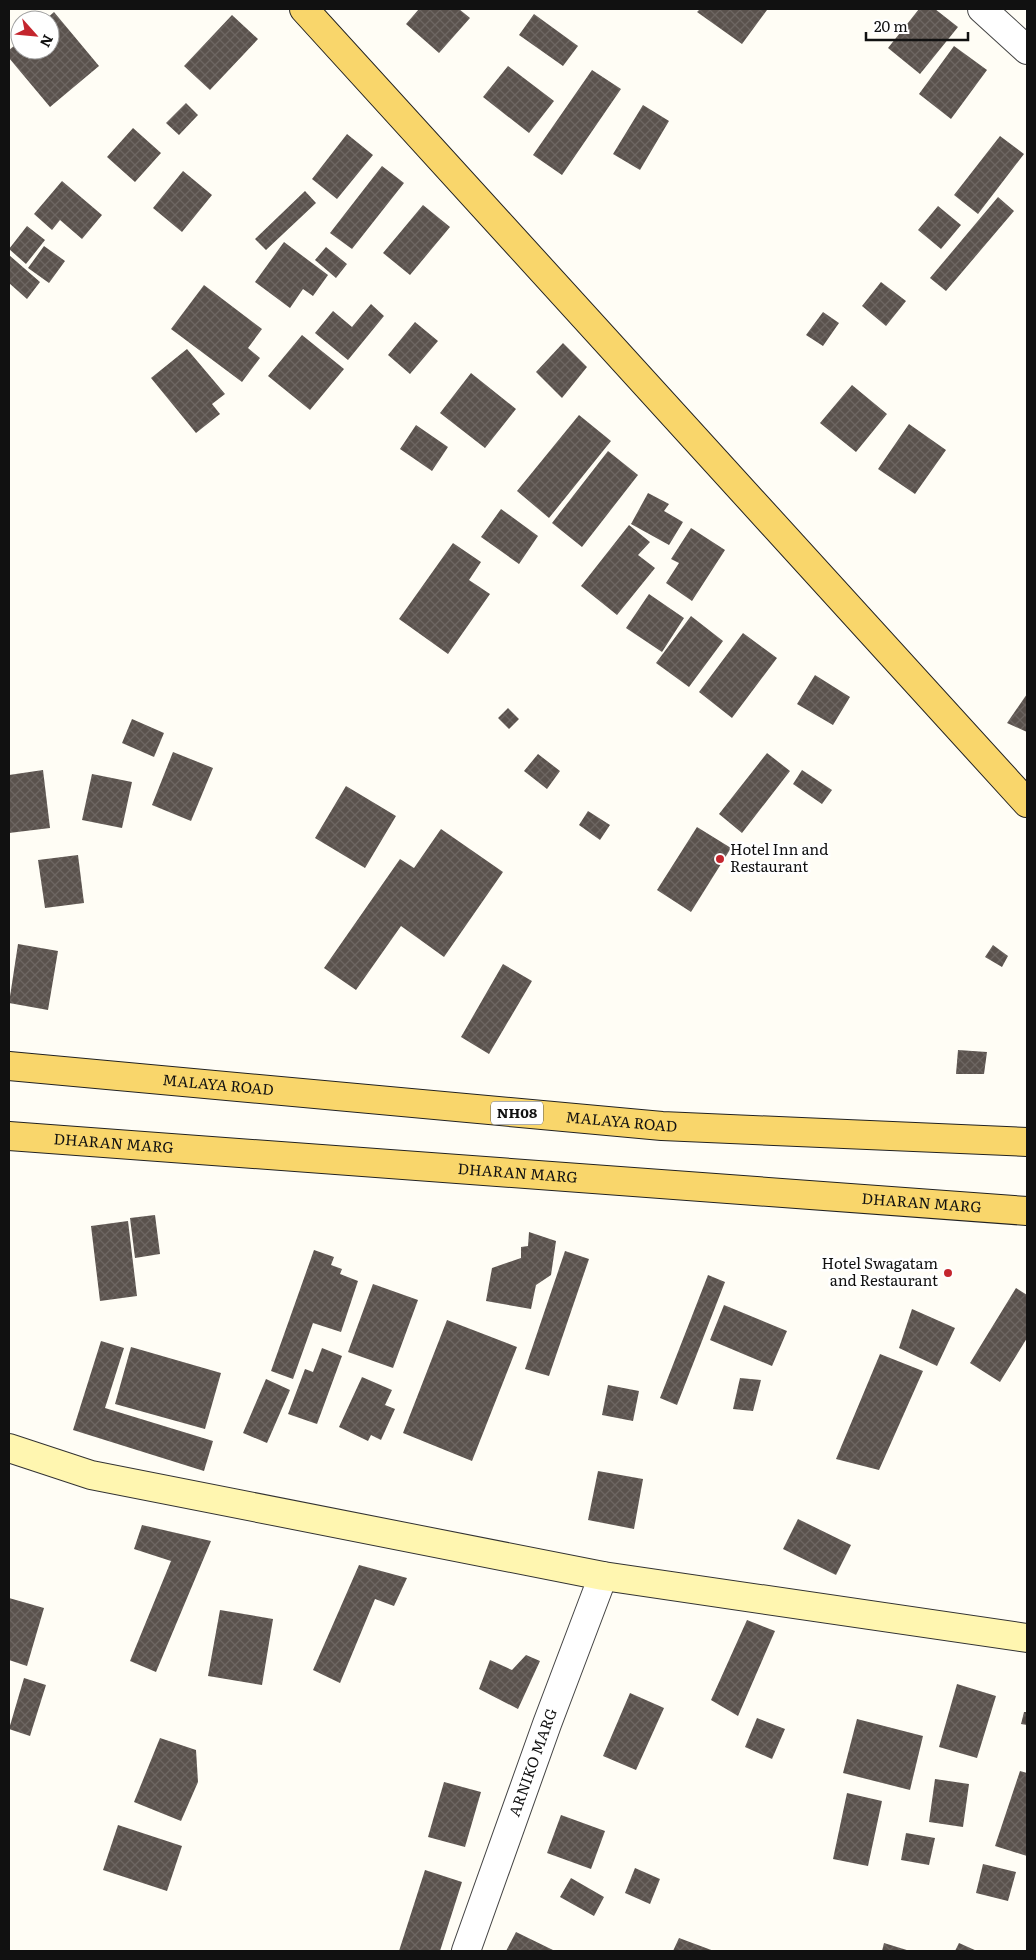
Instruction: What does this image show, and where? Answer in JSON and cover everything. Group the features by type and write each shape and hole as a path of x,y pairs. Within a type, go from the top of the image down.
{"main road":[{"path":"304,9 1027,803"},
{"name":"MALAYA ROAD","path":"9,1066 662,1126 1027,1142"},
{"name":"DHARAN MARG","path":"9,1136 1027,1211"}],"street":[{"path":"982,9 1025,45"},
{"path":"9,1448 91,1475 603,1576 1027,1638"},
{"name":"ARNIKO MARG","path":"466,1951 603,1576"}],"building":[{"path":"419,9 459,9 470,18 439,53 406,24"},
{"path":"700,9 767,10 742,44 697,12"},
{"path":"919,9 935,9 958,27 920,74 888,48"},
{"path":"534,14 578,46 563,66 519,35"},
{"path":"232,15 258,39 210,90 184,66"},
{"path":"60,19 99,66 50,107 11,60 60,60"},
{"path":"954,46 987,70 951,119 919,94"},
{"path":"508,66 554,101 529,133 483,97"},
{"path":"592,70 621,89 562,175 533,155"},
{"path":"186,103 198,115 179,135 166,123"},
{"path":"643,105 669,121 640,170 613,154"},
{"path":"133,128 161,153 135,182 107,157"},
{"path":"347,134 373,155 337,199 312,179"},
{"path":"1000,136 1024,154 978,214 954,195"},
{"path":"382,166 404,183 352,249 330,233"},
{"path":"183,171 212,195 182,232 153,208"},
{"path":"62,181 102,215 82,239 60,220 52,230 34,214"},
{"path":"305,191 316,203 266,250 255,239"},
{"path":"998,197 1014,211 946,291 930,278"},
{"path":"423,205 450,227 410,275 383,253"},
{"path":"938,206 961,225 941,249 918,230"},
{"path":"27,226 45,240 26,264 9,249"},
{"path":"284,242 328,275 313,296 303,289 290,308 255,282"},
{"path":"44,246 65,261 49,283 28,268"},
{"path":"326,247 347,264 336,278 315,260"},
{"path":"9,255 40,282 27,299 9,283"},
{"path":"881,282 906,301 886,326 862,306"},
{"path":"204,285 262,329 248,348 260,358 242,382 171,329"},
{"path":"371,304 384,316 348,360 315,333 333,311 352,327"},
{"path":"823,312 839,323 823,346 806,335"},
{"path":"415,322 438,341 410,374 388,355"},
{"path":"302,335 344,369 310,410 268,376"},
{"path":"563,343 587,367 562,398 536,372"},
{"path":"187,349 225,394 212,404 220,414 196,433 151,378"},
{"path":"471,373 516,409 485,448 440,413"},
{"path":"852,385 887,414 856,452 820,423"},
{"path":"579,415 611,441 549,518 517,491"},
{"path":"909,424 946,450 915,494 878,469"},
{"path":"416,425 448,447 432,471 400,449"},
{"path":"608,451 638,475 582,547 552,523"},
{"path":"648,493 669,504 664,511 683,522 669,545 631,524"},
{"path":"501,509 538,536 519,564 481,537"},
{"path":"629,525 650,542 638,555 655,568 617,615 581,586"},
{"path":"691,528 725,550 692,601 666,583 679,563 671,559"},
{"path":"453,543 481,562 469,580 490,594 448,654 399,619"},
{"path":"649,594 684,618 662,652 626,628"},
{"path":"691,616 723,641 689,687 656,663"},
{"path":"743,633 777,658 732,718 699,692"},
{"path":"815,675 850,697 833,725 797,704"},
{"path":"1027,694 1027,732 1007,723"},
{"path":"508,708 519,719 509,729 498,718"},
{"path":"132,719 164,733 154,757 122,743"},
{"path":"173,752 213,768 191,821 152,805"},
{"path":"767,753 790,771 742,833 719,814"},
{"path":"538,754 560,771 547,789 524,771"},
{"path":"43,770 50,828 9,833 9,775"},
{"path":"802,770 832,790 822,804 793,784"},
{"path":"92,774 132,782 122,828 82,820"},
{"path":"346,786 396,816 365,868 315,838"},
{"path":"588,811 610,825 600,840 579,825"},
{"path":"697,827 731,848 691,912 657,890"},
{"path":"441,829 503,872 444,957 401,926 356,990 324,968 400,859 414,868"},
{"path":"78,855 84,903 45,908 38,860"},
{"path":"18,944 58,951 48,1010 9,1003"},
{"path":"993,945 1008,956 1002,967 985,957"},
{"path":"503,964 532,981 489,1054 461,1037"},
{"path":"958,1050 987,1052 984,1074 956,1074"},
{"path":"155,1215 160,1254 135,1258 130,1218"},
{"path":"128,1221 137,1296 100,1301 91,1226"},
{"path":"529,1232 556,1241 551,1275 536,1285 531,1309 486,1301 492,1268 521,1258 521,1247 528,1246"},
{"path":"314,1250 334,1257 331,1265 342,1269 340,1274 358,1281 341,1332 313,1323 293,1379 271,1371"},
{"path":"565,1251 589,1259 549,1376 525,1369"},
{"path":"708,1275 725,1282 677,1405 660,1398"},
{"path":"373,1284 418,1300 393,1368 348,1352"},
{"path":"1016,1288 1027,1295 1027,1338 1000,1382 970,1363"},
{"path":"724,1305 787,1331 772,1366 710,1340"},
{"path":"912,1309 955,1328 937,1366 899,1348"},
{"path":"447,1320 517,1347 472,1461 403,1433"},
{"path":"101,1341 124,1348 105,1408 213,1441 204,1471 73,1430"},
{"path":"131,1347 221,1373 205,1429 115,1404"},
{"path":"322,1348 342,1356 317,1424 288,1414 305,1369 313,1372"},
{"path":"880,1354 923,1371 879,1470 836,1459"},
{"path":"362,1377 392,1390 385,1405 395,1409 381,1440 371,1435 368,1441 339,1427"},
{"path":"740,1378 761,1380 753,1411 733,1409"},
{"path":"266,1379 290,1390 267,1443 243,1433"},
{"path":"608,1385 639,1391 633,1421 602,1415"},
{"path":"598,1471 643,1479 634,1529 588,1520"},
{"path":"798,1519 851,1545 836,1575 783,1549"},
{"path":"142,1525 211,1541 156,1672 130,1661 171,1561 134,1549"},
{"path":"359,1565 407,1578 394,1606 375,1599 340,1683 313,1670"},
{"path":"9,1598 44,1608 27,1666 9,1660"},
{"path":"220,1610 273,1619 262,1685 208,1676"},
{"path":"747,1620 775,1631 738,1716 711,1700"},
{"path":"526,1655 540,1661 518,1709 479,1689 490,1660 512,1670"},
{"path":"24,1678 46,1685 30,1736 9,1729"},
{"path":"957,1684 996,1696 977,1758 939,1747"},
{"path":"630,1693 664,1708 636,1770 603,1756"},
{"path":"1024,1712 1027,1712 1027,1725 1021,1724"},
{"path":"757,1718 785,1729 772,1759 745,1747"},
{"path":"857,1719 923,1736 910,1790 843,1773"},
{"path":"160,1738 196,1750 198,1782 181,1821 134,1802"},
{"path":"1020,1771 1027,1773 1027,1856 995,1846"},
{"path":"935,1779 969,1784 963,1827 929,1822"},
{"path":"444,1782 481,1792 465,1847 428,1837"},
{"path":"847,1793 882,1801 868,1866 833,1859"},
{"path":"561,1815 605,1831 591,1869 547,1853"},
{"path":"118,1825 182,1846 167,1891 103,1870"},
{"path":"906,1833 935,1838 929,1865 901,1860"},
{"path":"983,1864 1016,1872 1008,1901 976,1893"},
{"path":"635,1868 660,1879 650,1904 625,1893"},
{"path":"425,1870 462,1882 440,1951 399,1951"},
{"path":"571,1878 604,1897 594,1916 560,1897"},
{"path":"516,1932 555,1951 506,1951"},
{"path":"679,1938 714,1951 673,1951"},
{"path":"884,1943 910,1951 882,1951"},
{"path":"959,1943 977,1951 955,1951"}],"place":[{"name":"Hotel Inn and Restaurant","path":"720,859"},
{"name":"Hotel Swagatam and Restaurant","path":"948,1273"}]}
